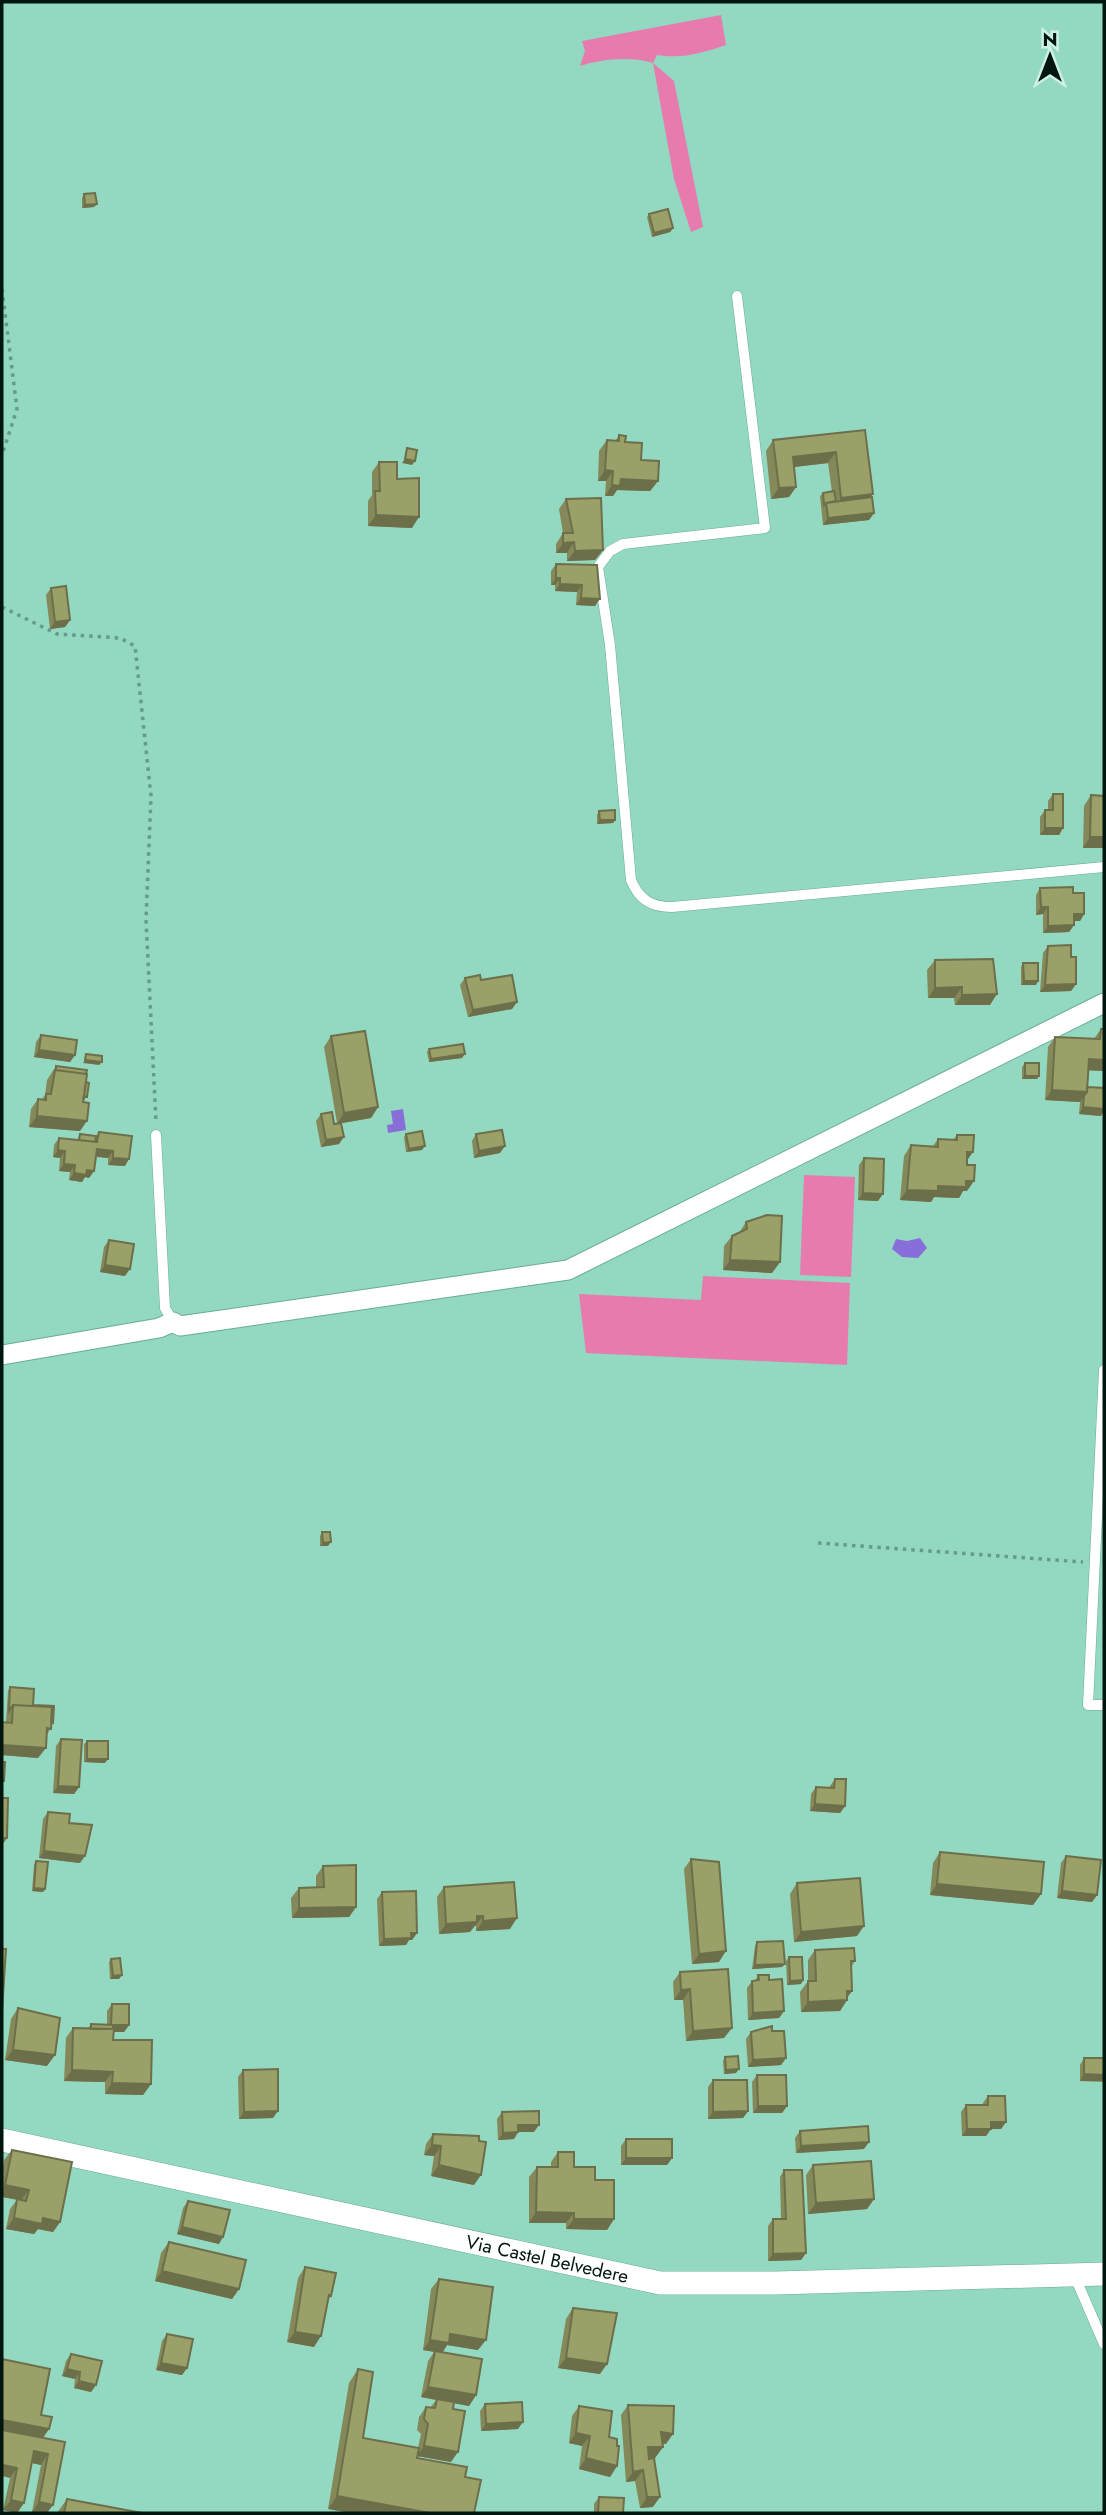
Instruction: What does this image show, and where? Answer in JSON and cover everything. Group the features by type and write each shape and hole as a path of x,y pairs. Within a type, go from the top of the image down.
{"street":[{"path":"2,1354 159,1328 173,1322 180,1326 568,1270 1104,1003"},
{"name":"Via Castel Belvedere","path":"2,2140 660,2283 776,2283 1104,2274"}],"lane":[{"path":"737,296 765,527 623,544 610,551 598,567 610,645 631,880 637,894 660,907 672,907 1104,867"},
{"path":"156,1135 165,1308 173,1322"},
{"path":"1104,1370 1088,1705 1104,1705"},
{"path":"1074,2274 1104,2344"}],"path":[{"path":"2,289 17,409 2,455"},
{"path":"2,607 57,634 120,638 135,646 151,796 146,920 156,1135"},
{"path":"818,1543 1095,1563"}],"shaded area":[{"path":"721,15 726,45 692,54 657,55 653,63 617,59 580,66 585,51 582,41"},
{"path":"653,63 674,81 703,227 691,232 674,179"},
{"path":"403,1109 406,1130 388,1133 387,1125 393,1124 391,1111"},
{"path":"804,1175 855,1177 851,1277 800,1275"},
{"path":"920,1238 927,1248 918,1258 902,1257 892,1249 896,1239 907,1241"},
{"path":"703,1276 850,1283 847,1365 586,1353 579,1294 701,1300"}],"building":[{"path":"95,193 97,204 85,205 84,194"},
{"path":"668,209 673,228 654,233 649,214"},
{"path":"865,430 873,494 841,498 836,452 793,457 796,487 779,488 773,440"},
{"path":"619,435 626,436 625,442 642,443 641,460 659,461 658,481 621,479 620,486 612,485 613,471 605,470 607,440 619,441"},
{"path":"407,448 417,450 415,461 405,459"},
{"path":"379,462 397,462 397,479 419,478 419,517 376,515 375,491 380,491"},
{"path":"834,491 836,501 824,505 823,493"},
{"path":"872,497 874,513 828,518 826,503"},
{"path":"601,498 603,550 575,551 574,542 563,543 563,533 573,533 566,499"},
{"path":"556,564 597,565 600,599 581,598 582,585 560,584 560,578 556,578"},
{"path":"66,586 70,620 55,622 51,588"},
{"path":"1053,794 1063,794 1063,828 1045,828 1045,810 1053,810"},
{"path":"1091,795 1104,796 1104,837 1090,837"},
{"path":"615,810 615,820 600,820 599,811"},
{"path":"1073,887 1073,893 1084,893 1084,914 1074,914 1074,925 1048,926 1048,907 1041,907 1040,888"},
{"path":"1071,945 1071,957 1076,957 1076,984 1045,985 1048,946"},
{"path":"993,959 997,994 962,995 962,987 935,988 935,960"},
{"path":"1023,963 1038,963 1038,981 1024,981"},
{"path":"480,975 481,980 512,975 517,1002 473,1010 465,978"},
{"path":"1101,1029 1104,1029 1104,1060 1089,1059 1087,1092 1052,1090 1055,1037 1100,1039"},
{"path":"365,1031 378,1107 344,1113 331,1036"},
{"path":"41,1035 77,1040 75,1055 39,1050"},
{"path":"463,1044 465,1054 431,1059 429,1049"},
{"path":"86,1054 102,1056 102,1062 85,1060"},
{"path":"1025,1063 1039,1063 1039,1076 1025,1076"},
{"path":"56,1066 87,1070 86,1074 56,1070"},
{"path":"55,1070 87,1074 83,1102 89,1103 87,1121 37,1116 38,1099 46,1100 46,1094 51,1094"},
{"path":"86,1082 89,1083 87,1097 84,1096"},
{"path":"1087,1087 1104,1088 1104,1109 1083,1107"},
{"path":"332,1112 334,1124 341,1123 344,1137 326,1140 321,1114"},
{"path":"502,1130 505,1146 479,1151 476,1134"},
{"path":"422,1131 425,1146 409,1149 406,1134"},
{"path":"99,1132 132,1136 129,1159 113,1158 113,1151 97,1149 94,1171 87,1170 86,1175 74,1173 75,1165 64,1164 65,1151 58,1150 59,1138 97,1142"},
{"path":"80,1134 96,1136 95,1142 79,1140"},
{"path":"957,1135 974,1135 973,1152 967,1152 967,1165 975,1165 974,1181 966,1181 966,1187 938,1186 938,1191 907,1190 911,1145 938,1147 938,1139 957,1140"},
{"path":"864,1158 884,1159 883,1194 863,1193"},
{"path":"767,1215 782,1216 780,1262 730,1260 732,1236 747,1229 746,1222"},
{"path":"109,1240 134,1244 130,1269 105,1265"},
{"path":"322,1532 330,1532 331,1542 323,1543"},
{"path":"10,1687 34,1689 33,1705 54,1706 53,1723 52,1707 13,1705 9,1711"},
{"path":"13,1705 52,1707 51,1729 47,1728 46,1748 2,1745 2,1722 12,1723"},
{"path":"61,1739 82,1740 79,1787 58,1786"},
{"path":"87,1741 108,1741 108,1759 87,1759"},
{"path":"2,1762 5,1762 4,1781 2,1781"},
{"path":"835,1779 846,1779 845,1806 815,1804 816,1787 834,1788"},
{"path":"2,1798 8,1798 7,1838 2,1838"},
{"path":"48,1812 70,1814 69,1823 92,1825 85,1856 44,1851"},
{"path":"940,1852 1044,1862 1041,1894 937,1884"},
{"path":"1066,1856 1101,1860 1097,1895 1062,1891"},
{"path":"691,1859 719,1862 726,1951 699,1954"},
{"path":"36,1861 48,1862 45,1889 34,1888"},
{"path":"356,1865 356,1907 299,1908 299,1888 324,1887 323,1866"},
{"path":"860,1878 864,1926 801,1932 797,1883"},
{"path":"514,1882 517,1918 483,1921 483,1916 477,1916 477,1922 446,1924 444,1887"},
{"path":"416,1891 417,1933 411,1933 411,1938 384,1939 382,1892"},
{"path":"783,1941 785,1964 755,1965 757,1942"},
{"path":"854,1948 855,1961 851,1961 852,1991 847,1991 847,2000 808,2002 808,1981 816,1981 815,1950"},
{"path":"2,1949 6,1949 2,2011"},
{"path":"789,1957 802,1957 803,1980 790,1981"},
{"path":"120,1958 122,1975 113,1976 111,1959"},
{"path":"728,1969 732,2028 693,2031 690,1989 681,1990 680,1972"},
{"path":"758,1975 769,1975 769,1980 782,1979 784,2011 753,2013 752,1981 759,1980"},
{"path":"112,2004 129,2004 129,2025 111,2025"},
{"path":"18,2008 60,2018 55,2055 13,2050"},
{"path":"91,2024 113,2025 113,2029 91,2029"},
{"path":"772,2026 772,2031 784,2031 786,2058 753,2060 751,2032"},
{"path":"73,2028 114,2029 113,2040 152,2040 151,2084 112,2083 113,2072 72,2070"},
{"path":"738,2056 739,2069 726,2070 725,2057"},
{"path":"1084,2058 1104,2058 1104,2075 1084,2074"},
{"path":"278,2069 278,2111 244,2112 243,2070"},
{"path":"757,2075 786,2075 787,2106 758,2106"},
{"path":"713,2080 747,2080 748,2111 713,2112"},
{"path":"988,2096 1005,2096 1006,2122 991,2122 991,2129 967,2129 966,2105 988,2105"},
{"path":"539,2111 539,2125 518,2125 518,2132 503,2133 502,2112"},
{"path":"868,2126 869,2142 801,2146 800,2131"},
{"path":"433,2134 479,2136 479,2141 486,2142 481,2175 439,2165 441,2146 432,2145"},
{"path":"626,2139 672,2139 672,2158 626,2158"},
{"path":"12,2150 72,2162 60,2222 43,2218 42,2224 14,2218 17,2199 26,2201 29,2190 5,2185"},
{"path":"558,2152 574,2152 574,2167 595,2167 595,2180 614,2180 614,2219 574,2219 574,2213 536,2212 537,2167 558,2167"},
{"path":"871,2161 874,2199 816,2203 813,2165"},
{"path":"784,2170 802,2170 806,2253 773,2254 773,2219 786,2219"},
{"path":"188,2201 230,2210 223,2237 182,2227"},
{"path":"169,2242 246,2260 239,2289 162,2271"},
{"path":"305,2267 336,2273 321,2336 295,2332"},
{"path":"439,2279 493,2287 486,2340 450,2334 449,2343 430,2340"},
{"path":"573,2308 617,2313 607,2364 566,2358"},
{"path":"167,2334 193,2339 187,2368 161,2363"},
{"path":"435,2351 482,2359 476,2395 428,2387"},
{"path":"71,2354 102,2361 96,2385 79,2381 80,2372 67,2369"},
{"path":"2,2359 50,2369 41,2415 52,2417 49,2429 2,2420"},
{"path":"358,2369 373,2372 363,2438 419,2448 417,2458 467,2467 465,2477 481,2480 474,2513 430,2513 337,2496"},
{"path":"437,2399 454,2402 453,2409 465,2411 458,2452 424,2446 428,2424 424,2419 426,2407 435,2408"},
{"path":"522,2402 523,2422 486,2424 485,2404"},
{"path":"628,2405 674,2406 673,2434 661,2432 663,2447 648,2447 649,2459 654,2458 660,2497 647,2497 643,2470 633,2472"},
{"path":"579,2406 612,2411 609,2437 617,2439 619,2446 617,2466 586,2458 590,2436 576,2433"},
{"path":"2,2430 65,2442 53,2505 39,2502 48,2454 34,2451 24,2503 11,2500 17,2468 3,2465 2,2470"},
{"path":"599,2497 624,2498 623,2513 598,2513"},
{"path":"67,2499 142,2513 64,2513"}]}
